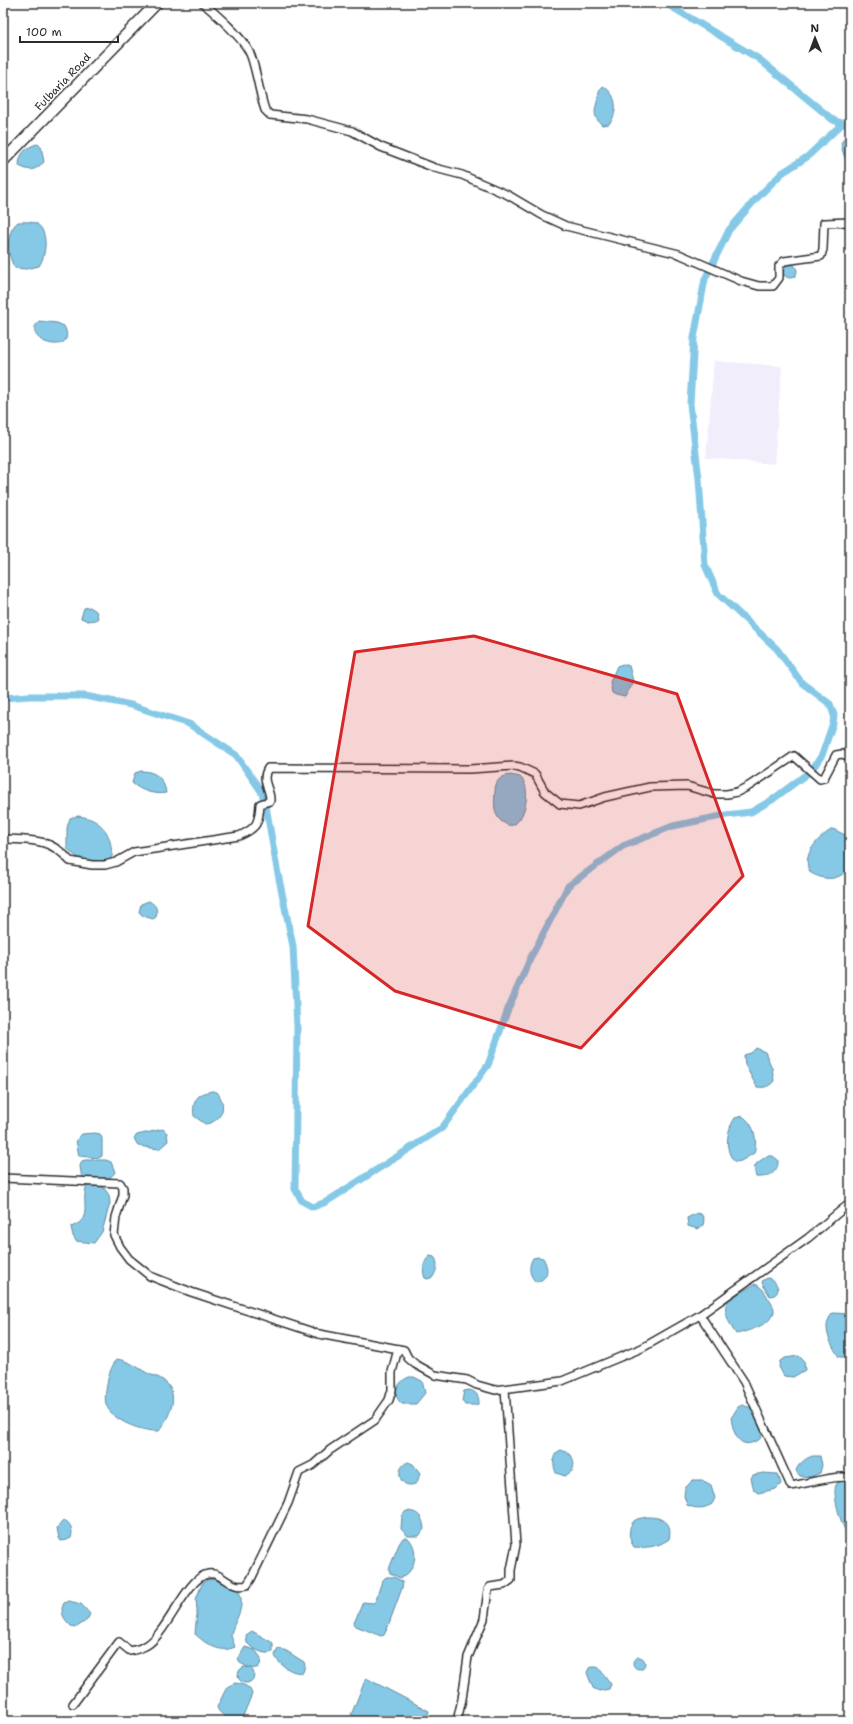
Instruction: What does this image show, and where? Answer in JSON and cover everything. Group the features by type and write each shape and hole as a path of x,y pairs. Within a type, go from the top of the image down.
{"main road":[{"name":"Fulbaria Road","path":"3,161 157,3"}],"street":[{"path":"204,3 234,33 251,55 265,110 270,115 307,119 352,131 381,147 435,168 462,175 508,195 542,215 566,226 680,254 741,281 759,286 773,286 779,278 779,266 784,261 821,256 823,249 824,223 850,222"},
{"path":"3,839 38,840 63,853 70,862 105,865 116,862 134,852 239,836 249,832 254,827 259,819 260,804 270,800 270,796 266,790 265,778 268,768 470,769 520,767 535,774 545,792 560,804 579,806 605,796 650,787 687,786 714,794 737,792 749,786 794,756 820,780 824,778 836,755 842,754 850,757"},
{"path":"3,1178 120,1183 123,1188 123,1195 116,1217 114,1235 120,1247 129,1259 150,1276 191,1292 319,1334 404,1350 408,1358 415,1364 435,1375 467,1380 477,1385 495,1390 562,1381 642,1348 700,1315 808,1238 850,1203"},
{"path":"700,1315 744,1382 791,1486 836,1477 845,1476 850,1478"},
{"path":"73,1704 119,1642 130,1651 147,1646 160,1632 193,1584 201,1577 207,1574 216,1574 236,1586 247,1585 251,1580 288,1502 299,1472 313,1465 330,1450 375,1420 385,1408 392,1390 392,1372 398,1349"},
{"path":"457,1721 462,1699 468,1657 484,1619 488,1590 490,1587 504,1584 511,1580 511,1570 516,1545 505,1389"}],"highlighted area":[{"path":"474,636 677,694 743,876 581,1048 395,991 308,926 355,652"}],"shaded area":[{"path":"714,361 782,366 774,464 706,458"}],"water":[{"path":"603,86 608,89 614,98 615,109 609,124 602,125 597,119 595,113 599,93"},
{"path":"845,137 850,138 850,163 845,157 841,146 841,143"},
{"path":"37,144 41,146 44,162 32,170 19,166 20,158 26,149"},
{"path":"18,222 35,223 41,228 45,238 45,250 39,266 26,269 15,268 12,263 9,251 9,238 14,226"},
{"path":"787,264 793,264 797,268 797,274 793,278 787,278 783,274 783,268"},
{"path":"39,321 57,323 64,326 67,336 64,342 58,344 50,343 42,340 36,335 35,329"},
{"path":"90,607 96,611 98,618 96,620 88,621 81,618 84,608"},
{"path":"623,664 629,666 633,681 625,697 612,693 610,682 617,666"},
{"path":"141,771 151,772 158,776 163,783 166,793 148,792 132,783 135,773"},
{"path":"511,775 520,777 524,781 526,787 526,802 518,822 513,825 507,825 500,820 496,813 494,801 495,788 497,782 501,778"},
{"path":"78,816 85,817 96,822 108,834 112,853 111,859 99,862 87,861 76,856 67,848 67,828 70,818"},
{"path":"833,829 845,835 850,840 850,867 846,872 837,877 827,878 817,876 811,873 808,867 807,860 809,854 817,842"},
{"path":"149,901 157,909 156,917 153,919 143,916 139,912 141,904"},
{"path":"756,1048 765,1052 772,1068 774,1081 766,1087 757,1087 745,1065 744,1055 751,1053"},
{"path":"212,1091 217,1092 223,1108 216,1120 205,1124 194,1116 194,1106 199,1096"},
{"path":"742,1116 750,1123 754,1132 756,1143 754,1153 741,1161 735,1162 729,1152 728,1135 735,1118"},
{"path":"163,1129 167,1133 168,1141 159,1149 138,1146 134,1138 137,1135"},
{"path":"82,1134 100,1134 102,1138 102,1156 99,1158 79,1156 76,1140"},
{"path":"767,1156 773,1156 778,1160 777,1168 772,1174 764,1177 756,1177 754,1168 757,1163"},
{"path":"106,1160 111,1162 115,1172 109,1178 105,1179 82,1179 80,1166 82,1161"},
{"path":"101,1184 109,1195 110,1203 102,1232 94,1243 76,1241 71,1227 78,1224 82,1219 85,1210 85,1192 87,1186"},
{"path":"697,1213 702,1215 704,1220 703,1225 698,1229 688,1226 687,1218"},
{"path":"430,1256 436,1259 437,1266 433,1277 428,1279 425,1278 423,1269"},
{"path":"533,1258 543,1258 547,1273 546,1276 540,1281 536,1282 532,1277 530,1268"},
{"path":"768,1278 774,1282 778,1288 777,1293 770,1296 762,1283 763,1280"},
{"path":"755,1284 766,1294 774,1308 773,1314 766,1323 736,1334 726,1313 726,1304 732,1298"},
{"path":"833,1313 850,1314 850,1357 839,1357 830,1341 827,1324"},
{"path":"799,1356 804,1361 805,1370 793,1377 784,1376 779,1367 780,1361 785,1358"},
{"path":"117,1359 136,1366 147,1373 160,1378 169,1387 173,1399 172,1406 159,1431 145,1430 128,1424 114,1416 109,1410 105,1401 108,1379 112,1366"},
{"path":"409,1377 414,1377 422,1381 425,1393 416,1404 402,1404 397,1397 397,1389 401,1382"},
{"path":"464,1391 474,1391 478,1396 479,1403 476,1405 465,1405 462,1401"},
{"path":"742,1405 751,1408 758,1418 762,1430 760,1439 748,1444 737,1438 731,1418 738,1407"},
{"path":"561,1450 570,1455 574,1464 572,1471 565,1476 556,1473 554,1466 554,1457"},
{"path":"813,1456 820,1456 822,1465 820,1473 810,1477 800,1476 796,1471 798,1466"},
{"path":"408,1462 413,1464 420,1473 417,1483 411,1485 406,1484 400,1478 403,1465"},
{"path":"763,1473 777,1474 781,1484 776,1489 758,1493 754,1490 751,1478 753,1475"},
{"path":"693,1480 702,1480 711,1485 715,1498 712,1504 700,1508 687,1505 684,1496 685,1488"},
{"path":"845,1480 850,1483 850,1531 845,1530 841,1520 835,1492 837,1483"},
{"path":"406,1511 414,1512 421,1518 424,1529 419,1536 408,1536 401,1529 402,1516"},
{"path":"647,1517 662,1519 666,1522 670,1528 669,1539 661,1544 634,1547 630,1538 630,1527 635,1520"},
{"path":"63,1521 70,1524 72,1533 71,1538 61,1541 57,1528"},
{"path":"407,1537 414,1547 415,1553 413,1566 410,1571 400,1578 390,1573 389,1569 399,1544 403,1538"},
{"path":"386,1577 394,1577 403,1582 387,1629 384,1635 381,1636 356,1626 354,1623 363,1602 375,1602 382,1581"},
{"path":"214,1579 239,1591 241,1597 241,1608 231,1634 235,1647 229,1649 219,1649 214,1647 195,1634 197,1611 196,1599 202,1584 207,1580"},
{"path":"69,1601 81,1604 90,1614 87,1620 77,1627 71,1626 66,1621 62,1612 64,1603"},
{"path":"252,1631 273,1643 273,1652 266,1653 256,1650 247,1643 246,1635"},
{"path":"245,1647 255,1650 261,1658 257,1668 247,1667 240,1663 238,1659"},
{"path":"278,1649 285,1650 304,1662 305,1666 303,1672 295,1672 282,1665 275,1655"},
{"path":"639,1657 643,1659 645,1663 643,1667 639,1669 635,1667 633,1663 635,1659"},
{"path":"246,1667 253,1672 254,1675 249,1682 246,1683 239,1678 238,1675 243,1668"},
{"path":"598,1667 611,1684 609,1689 599,1691 593,1688 587,1673 589,1668"},
{"path":"366,1678 429,1711 426,1721 364,1721 351,1715"},
{"path":"235,1683 246,1686 250,1689 252,1694 243,1716 232,1719 224,1716 217,1707 227,1687"}],"waterway":[{"path":"665,3 759,59 833,120 850,126"},
{"path":"813,768 822,755 833,723 834,715 830,704 802,683 777,649 718,594 705,565 699,479 690,404 694,338 705,279 729,230 755,200 782,173 807,157 843,123"},
{"path":"3,698 29,696 85,696 131,705 189,724 236,755 261,791 266,806 293,946 297,1027 295,1189 302,1201 313,1207 326,1202 442,1128 488,1065 508,1009 531,957 568,886 623,846 673,826 726,815 751,812 772,800 808,773"}]}
